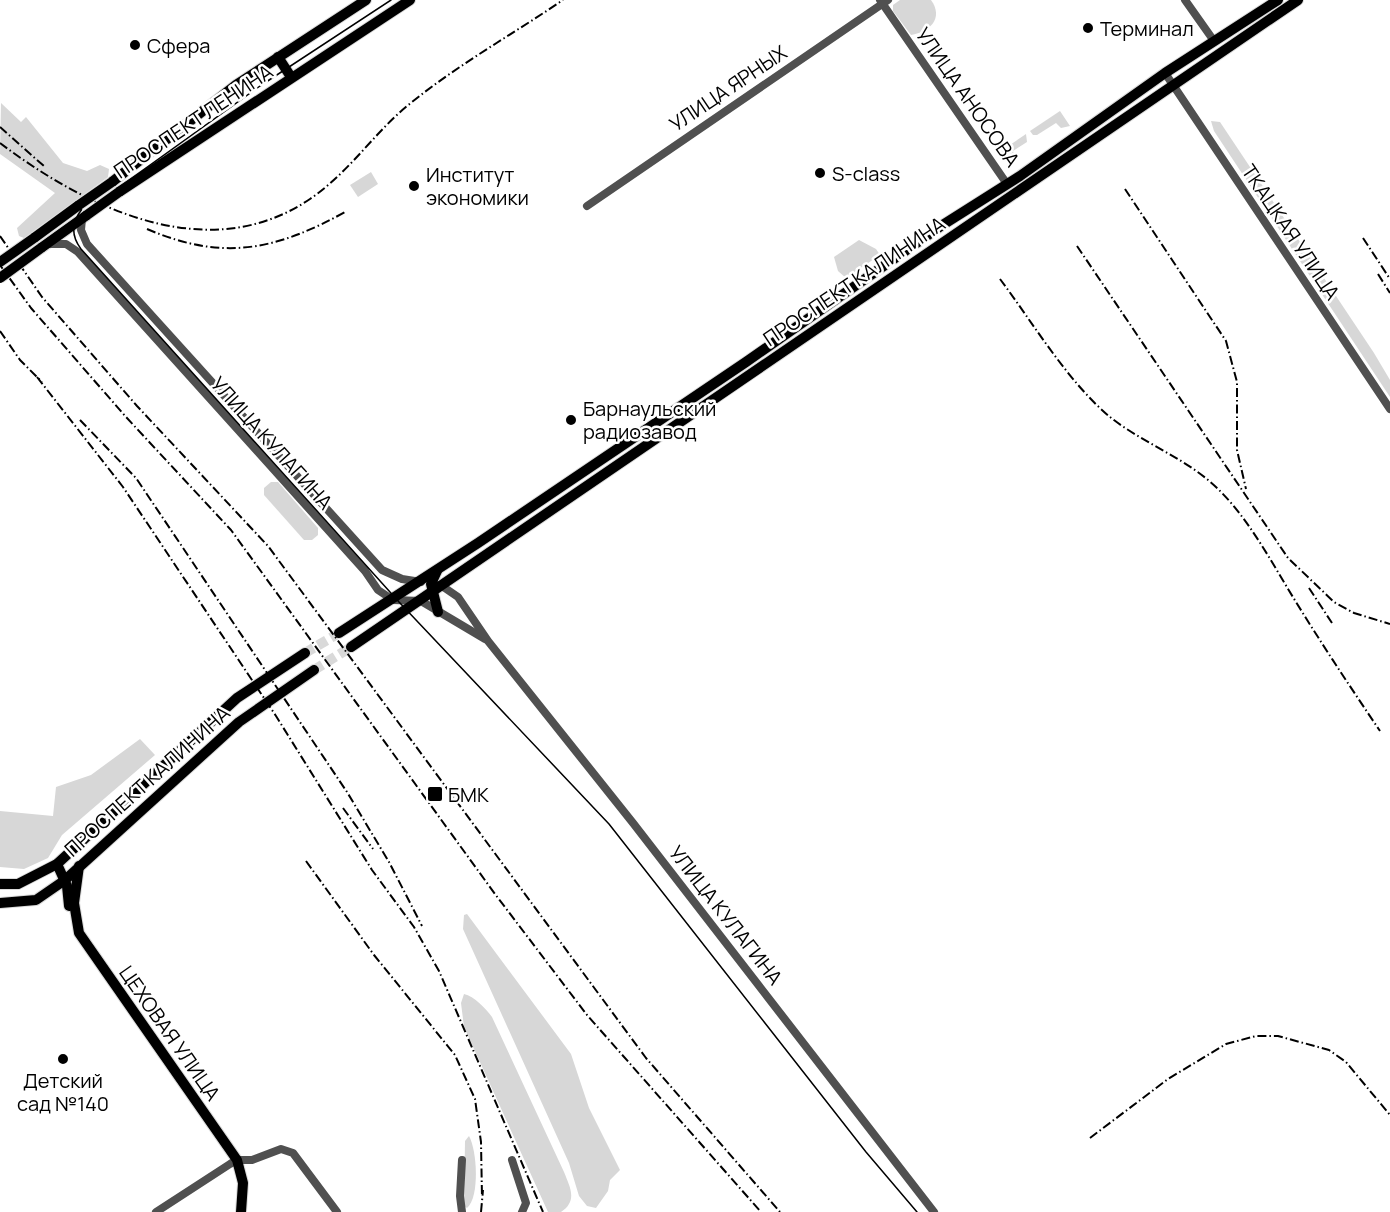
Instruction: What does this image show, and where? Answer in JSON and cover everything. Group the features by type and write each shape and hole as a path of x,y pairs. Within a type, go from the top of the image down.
{"main road":[{"name":"ПРОСПЕКТ ЛЕНИНА","path":"0,262 111,182 201,111 366,0"},
{"name":"ПРОСПЕКТ ЛЕНИНА","path":"0,278 119,192 410,0"},
{"name":"ПРОСПЕКТ КАЛИНИНА","path":"396,598 746,362 941,226 1007,184 1165,73 1278,0"},
{"name":"ПРОСПЕКТ КАЛИНИНА","path":"351,647 421,601 431,589 442,586 1298,0"},
{"path":"1214,41 1220,52"},
{"path":"279,57 291,77"},
{"path":"1007,184 1014,194"},
{"path":"437,570 431,589 438,612"},
{"path":"339,633 396,598"},
{"name":"ПРОСПЕКТ КАЛИНИНА","path":"0,884 18,884 57,864 237,698 305,653"},
{"name":"ПРОСПЕКТ КАЛИНИНА","path":"0,903 36,900 65,880 239,722 314,670"},
{"path":"70,852 79,866 74,903 76,926"},
{"name":"ЦЕХОВАЯ УЛИЦА","path":"57,864 65,880 70,911 76,926 237,1160 243,1184 242,1212"}],"street":[{"path":"1185,0 1214,41"},
{"name":"УЛИЦА АНОСОВА","path":"884,1 1007,184"},
{"name":"УЛИЦА ЯРНЫХ","path":"587,206 884,1"},
{"name":"ТКАЦКАЯ УЛИЦА","path":"1165,73 1390,409"},
{"name":"УЛИЦА КУЛАГИНА","path":"85,217 81,230 87,244 382,570 402,579 419,582 431,589"},
{"name":"УЛИЦА КУЛАГИНА","path":"44,246 62,243 74,249 118,295 365,571 378,590 396,598"},
{"path":"118,295 127,288"},
{"path":"135,314 143,305"},
{"path":"186,371 195,361"},
{"name":"УЛИЦА КУЛАГИНА","path":"442,586 458,597 488,641 633,823 934,1212"},
{"path":"396,598 421,601"},
{"name":"УЛИЦА КУЛАГИНА","path":"421,601 488,641"},
{"path":"156,1212 237,1160 252,1160 281,1149 293,1153 337,1212"},
{"path":"462,1160 460,1196 462,1212"},
{"path":"512,1160 526,1203 522,1212"}],"shaded area":[{"path":"900,0 931,0 936,13 933,23 924,31 911,35 893,11 893,5"},
{"path":"1,103 21,122 26,117 63,163 87,171 100,165 109,169 108,177 24,238 19,236 17,228 55,193 0,154"},
{"path":"1060,111 1070,126 1061,128 1056,123 1037,135 1033,135 1030,131"},
{"path":"1211,121 1220,122 1374,353 1390,380 1390,397 1214,131"},
{"path":"1026,134 1027,142 1013,151 1015,157 1013,161 1008,161 1001,151"},
{"path":"371,172 378,184 358,197 350,185"},
{"path":"859,240 876,249 880,255 846,278 838,271 834,257"},
{"path":"271,482 278,482 318,528 318,535 312,540 304,540 264,495 264,488"},
{"path":"140,739 155,755 62,835 48,858 24,869 0,867 0,811 53,816 56,787 91,775"},
{"path":"467,914 571,1054 589,1108 620,1170 610,1180 608,1191 596,1208 587,1206 579,1196 569,1163 463,929 464,915"},
{"path":"464,994 476,1000 492,1017 564,1172 571,1198 561,1212 548,1212 464,1027 461,1003"},
{"path":"469,1136 474,1152 476,1173 474,1194 467,1208 464,1206 465,1141"}],"tunnel":[{"path":"305,653 339,633"},
{"path":"314,670 351,647"}],"tram line":[{"path":"0,273 260,86 391,0"},
{"path":"82,209 74,224 75,239 81,249 399,602 609,824 866,1152 917,1212"}],"railway":[{"path":"0,143 70,189 109,207 149,221 190,229 231,228 271,219 310,199 325,188 351,164 386,125 430,88 563,0"},
{"path":"0,127 45,167"},
{"path":"1125,189 1226,341 1237,382 1237,450 1246,489"},
{"path":"147,229 201,246 249,247 273,243 297,235 347,211"},
{"path":"0,236 42,297 137,406 268,546 646,1058 780,1212"},
{"path":"1363,238 1390,279"},
{"path":"1077,246 1288,558 1334,602 1354,613 1390,624"},
{"path":"0,265 31,308 126,417 231,530 495,894 587,1015 761,1212"},
{"path":"1378,274 1390,293"},
{"path":"1000,279 1065,370 1095,403 1124,427 1196,471 1233,505 1262,545 1316,635 1380,731"},
{"path":"0,331 20,360 42,382"},
{"path":"37,377 123,487 276,716 372,870 414,927 439,971 543,1212"},
{"path":"80,420 136,478 347,792 389,862 422,926"},
{"path":"1309,588 1332,623"},
{"path":"343,808 373,849"},
{"path":"306,861 374,955 455,1055 475,1099 481,1142 482,1197"},
{"path":"1090,1138 1168,1079 1226,1044 1256,1036 1278,1036 1329,1050 1346,1062 1390,1115"},
{"path":"481,1212 483,1190"}],"place":[{"name":"Терминал","path":"1088,28"},
{"name":"Сфера","path":"135,45"},
{"name":"S-class","path":"820,173"},
{"name":"Институт экономики","path":"414,186"},
{"name":"Барнаульский радиозавод","path":"571,420"},
{"name":"БМК","path":"435,794"},
{"name":"Детский сад №140","path":"63,1059"}]}
